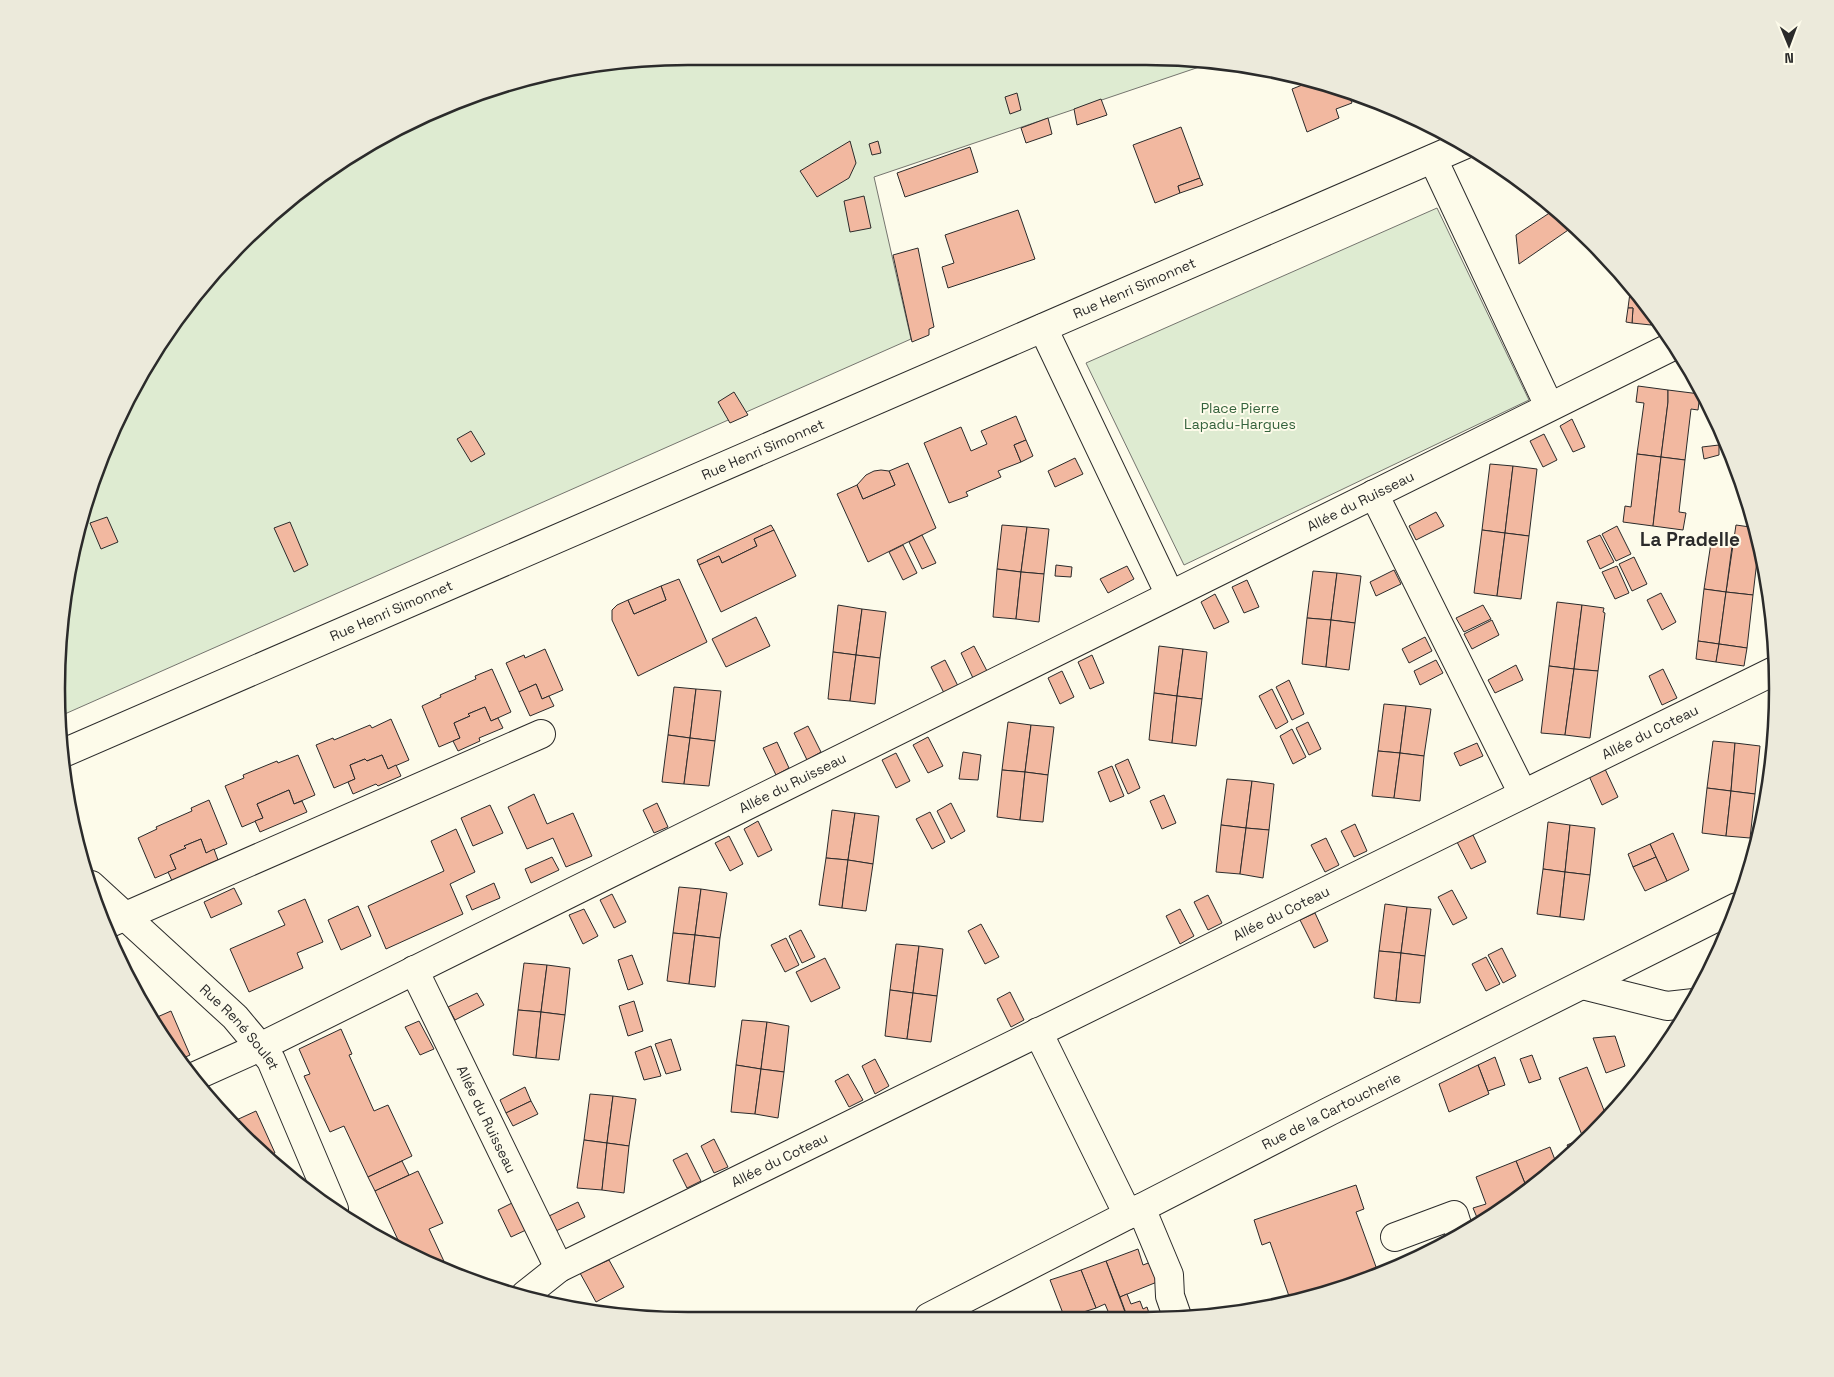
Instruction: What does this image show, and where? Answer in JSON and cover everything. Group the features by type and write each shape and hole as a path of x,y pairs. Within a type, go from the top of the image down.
{"street":[{"name":"Rue Henri Simonnet","path":"68,751 1457,149"},
{"path":"1433,159 1549,406"},
{"path":"1043,328 1170,595"},
{"name":"Allée du Ruisseau","path":"199,1074 260,1047 1668,348"},
{"path":"1374,494 1523,794"},
{"name":"Allée du Coteau","path":"529,1292 559,1268 1769,674"},
{"path":"114,921 541,734"},
{"name":"Rue René Soulet","path":"105,907 114,921 235,1017 271,1060 329,1198"},
{"name":"Rue de la Cartoucherie","path":"951,1312 973,1307 1134,1212 1728,912"},
{"name":"Allée du Ruisseau","path":"414,970 559,1268"},
{"path":"1582,985 1667,1006 1682,1004"},
{"path":"1038,1032 1169,1275 1170,1296 1175,1311"},
{"path":"1395,1237 1454,1215 1458,1227"}],"green space":[{"path":"688,65 1146,65 1199,67 874,177 911,339 66,714 66,648 70,607 77,567 86,527 98,488 112,450 129,413 170,342 220,277 277,220 342,170 377,149 413,129 450,112 488,98 527,86 607,70"},
{"name":"Place Pierre Lapadu-Hargues","path":"1437,208 1529,400 1184,565 1086,363"}],"building":[{"path":"1302,85 1307,86 1351,100 1352,103 1336,109 1339,118 1307,132 1292,89"},
{"path":"1017,93 1021,110 1010,114 1005,97"},
{"path":"1101,99 1107,115 1077,125 1074,109"},
{"path":"1048,118 1052,134 1026,143 1021,128"},
{"path":"1181,127 1200,178 1178,186 1180,193 1155,203 1133,145"},
{"path":"850,141 856,163 849,178 817,197 800,171"},
{"path":"878,141 881,153 872,155 869,144"},
{"path":"970,147 978,172 905,197 897,173"},
{"path":"1200,178 1203,185 1180,193 1178,186"},
{"path":"864,196 871,228 850,232 844,201"},
{"path":"1018,210 1035,259 948,288 942,267 954,263 945,235"},
{"path":"1549,213 1568,230 1519,264 1516,235"},
{"path":"918,248 934,327 929,329 929,335 912,342 893,255"},
{"path":"1630,296 1651,325 1632,323 1633,308 1628,308"},
{"path":"1628,308 1633,308 1632,323 1626,322"},
{"path":"1638,386 1668,390 1661,457 1637,454 1644,403 1636,402"},
{"path":"1668,390 1694,393 1699,402 1698,410 1691,409 1685,460 1661,457"},
{"path":"734,392 748,415 730,423 718,402"},
{"path":"1016,416 1026,440 1014,445 1021,462 998,471 1001,477 966,492 968,496 949,503 924,443 961,427 971,451 987,444 981,431"},
{"path":"1572,419 1585,447 1573,452 1560,426"},
{"path":"471,431 485,454 471,462 457,439"},
{"path":"1544,434 1557,460 1543,467 1530,441"},
{"path":"1026,440 1033,456 1021,462 1014,445"},
{"path":"1719,445 1719,455 1704,459 1702,447"},
{"path":"1637,454 1661,457 1653,526 1623,522 1625,506 1631,507"},
{"path":"1661,457 1685,460 1679,512 1686,513 1683,530 1653,526"},
{"path":"1075,458 1083,474 1055,487 1048,471"},
{"path":"908,463 936,528 868,562 837,494 857,485 863,499 895,485 889,471"},
{"path":"1490,464 1513,466 1505,533 1482,530"},
{"path":"1513,466 1537,469 1529,536 1505,533"},
{"path":"881,470 889,471 895,485 863,499 857,485 866,475"},
{"path":"1436,512 1444,526 1416,540 1409,526"},
{"path":"107,517 118,542 101,549 90,523"},
{"path":"290,522 308,565 294,572 274,528"},
{"path":"771,525 774,530 754,539 757,546 722,563 719,556 699,565 697,560"},
{"path":"1002,525 1027,527 1021,572 997,569"},
{"path":"1736,525 1748,527 1756,565 1753,595 1726,592"},
{"path":"1617,526 1631,554 1616,561 1602,534"},
{"path":"1027,527 1049,529 1044,574 1021,572"},
{"path":"774,530 796,576 721,612 699,565 719,556 722,563 757,546 754,539"},
{"path":"1482,530 1505,533 1497,596 1474,593"},
{"path":"1505,533 1529,536 1521,599 1497,596"},
{"path":"922,535 936,563 922,569 909,542"},
{"path":"1600,535 1614,562 1600,569 1587,541"},
{"path":"1712,536 1733,539 1726,592 1704,589"},
{"path":"903,545 917,573 903,580 889,552"},
{"path":"1634,557 1647,584 1632,591 1619,564"},
{"path":"1056,565 1072,567 1071,577 1055,576"},
{"path":"1127,566 1134,579 1108,593 1100,579"},
{"path":"1617,566 1629,593 1615,599 1602,572"},
{"path":"997,569 1021,572 1016,619 993,617"},
{"path":"1394,570 1401,584 1376,596 1370,582"},
{"path":"1313,571 1337,573 1331,620 1307,618"},
{"path":"1021,572 1044,574 1039,622 1016,619"},
{"path":"1337,573 1361,576 1355,623 1331,620"},
{"path":"679,579 707,642 638,676 612,620 612,610 617,605 628,600 634,614 666,600 661,586"},
{"path":"1247,580 1259,607 1244,613 1232,587"},
{"path":"661,586 666,600 634,614 628,600"},
{"path":"1704,589 1726,592 1719,644 1698,641"},
{"path":"1726,592 1753,595 1747,648 1719,644"},
{"path":"1661,593 1676,622 1662,630 1647,600"},
{"path":"1215,594 1229,622 1214,629 1201,602"},
{"path":"1557,602 1582,605 1574,669 1549,666"},
{"path":"838,605 862,609 856,655 833,652"},
{"path":"1483,605 1491,619 1464,632 1456,618"},
{"path":"1582,605 1604,608 1598,671 1574,669"},
{"path":"862,609 886,612 880,658 856,655"},
{"path":"756,617 770,646 726,667 712,639"},
{"path":"1307,618 1331,620 1326,667 1302,664"},
{"path":"1331,620 1355,623 1349,670 1326,667"},
{"path":"1492,620 1499,635 1472,649 1464,634"},
{"path":"1425,637 1432,651 1409,663 1402,649"},
{"path":"1698,641 1719,644 1716,662 1696,659"},
{"path":"1719,644 1747,648 1744,666 1716,662"},
{"path":"974,646 987,671 973,678 961,653"},
{"path":"1159,646 1183,649 1177,696 1154,693"},
{"path":"545,649 563,690 542,699 536,684 519,692 506,663 524,655 525,658"},
{"path":"1183,649 1207,652 1202,699 1177,696"},
{"path":"833,652 856,655 850,701 828,699"},
{"path":"856,655 880,658 875,704 850,701"},
{"path":"1092,655 1104,683 1090,689 1078,662"},
{"path":"945,660 958,686 944,693 931,667"},
{"path":"1436,660 1443,673 1420,685 1414,671"},
{"path":"1516,665 1523,680 1495,693 1488,680"},
{"path":"1549,666 1574,669 1565,735 1541,733"},
{"path":"492,669 511,712 491,721 485,707 468,714 470,716 454,723 460,738 439,747 422,706 441,697 440,695 476,679 475,676"},
{"path":"1574,669 1598,671 1590,738 1565,735"},
{"path":"1663,669 1677,698 1662,705 1649,676"},
{"path":"1062,671 1074,697 1060,704 1048,678"},
{"path":"1289,680 1304,714 1292,720 1276,687"},
{"path":"536,684 542,699 549,696 554,706 530,716 519,692"},
{"path":"674,687 696,689 690,738 668,735"},
{"path":"696,689 721,691 715,741 690,738"},
{"path":"1272,689 1288,722 1276,729 1259,696"},
{"path":"1154,693 1177,696 1172,743 1149,740"},
{"path":"1177,696 1202,699 1196,746 1172,743"},
{"path":"1384,704 1406,706 1400,753 1378,751"},
{"path":"1406,706 1431,709 1424,756 1400,753"},
{"path":"485,707 491,721 498,718 503,728 479,738 480,741 458,751 453,741 460,738 454,723 470,716 468,714"},
{"path":"391,719 409,760 388,769 382,755 367,761 365,759 350,765 355,779 334,788 316,745 333,738 334,740 370,725 372,728"},
{"path":"1008,722 1031,725 1025,772 1002,770"},
{"path":"1308,722 1321,749 1309,755 1296,728"},
{"path":"1031,725 1054,727 1048,775 1025,772"},
{"path":"808,726 821,752 807,760 794,733"},
{"path":"1292,729 1306,757 1293,764 1280,736"},
{"path":"668,735 690,738 684,784 662,782"},
{"path":"928,737 943,766 928,773 913,745"},
{"path":"690,738 715,741 709,786 684,784"},
{"path":"1713,741 1735,743 1731,791 1707,788"},
{"path":"777,742 789,768 776,775 763,748"},
{"path":"1477,743 1483,756 1460,766 1454,753"},
{"path":"1735,743 1760,746 1755,794 1731,791"},
{"path":"1378,751 1400,753 1394,798 1372,796"},
{"path":"963,752 981,755 978,780 959,779"},
{"path":"896,753 910,781 896,788 882,760"},
{"path":"1400,753 1424,756 1420,801 1394,798"},
{"path":"298,755 315,795 294,804 289,790 257,804 263,818 242,827 225,786 244,778 243,775 277,761 278,763"},
{"path":"382,755 388,769 396,765 401,776 353,794 348,782 355,779 350,765"},
{"path":"1128,759 1140,788 1128,794 1115,765"},
{"path":"1112,766 1124,796 1110,802 1098,772"},
{"path":"1605,769 1618,797 1602,805 1589,776"},
{"path":"1002,770 1025,772 1020,820 997,817"},
{"path":"1025,772 1048,775 1043,822 1020,820"},
{"path":"1227,779 1252,781 1246,828 1221,825"},
{"path":"1252,781 1274,784 1269,830 1246,828"},
{"path":"1707,788 1731,791 1726,836 1702,833"},
{"path":"289,790 294,804 302,801 307,812 260,832 255,821 263,818 257,804"},
{"path":"1731,791 1755,794 1750,838 1726,836"},
{"path":"534,794 547,824 573,813 592,856 566,867 553,838 527,849 508,807"},
{"path":"1164,795 1176,823 1162,829 1150,801"},
{"path":"209,800 227,844 206,853 201,839 184,846 186,848 170,855 176,869 155,878 138,838 157,829 156,827 192,811 191,808"},
{"path":"657,803 668,827 654,833 643,810"},
{"path":"951,803 965,831 951,839 937,811"},
{"path":"490,805 503,833 473,846 461,818"},
{"path":"832,810 855,813 848,860 826,858"},
{"path":"930,812 945,842 932,849 916,819"},
{"path":"855,813 879,816 873,864 848,860"},
{"path":"758,821 772,850 758,857 744,829"},
{"path":"1548,822 1570,825 1565,872 1543,869"},
{"path":"1355,824 1367,851 1354,857 1341,831"},
{"path":"1221,825 1246,828 1240,874 1216,872"},
{"path":"1570,825 1595,828 1590,875 1565,872"},
{"path":"1246,828 1269,830 1263,878 1240,874"},
{"path":"456,829 475,872 450,884 463,914 386,949 368,906 444,871 431,841"},
{"path":"1673,833 1689,870 1667,881 1650,844"},
{"path":"1473,835 1486,862 1471,869 1457,842"},
{"path":"729,836 743,864 730,871 715,843"},
{"path":"1326,838 1339,865 1325,872 1311,845"},
{"path":"201,839 206,853 214,849 218,860 195,870 196,873 173,883 168,872 176,869 170,855 186,848 184,846"},
{"path":"1650,844 1656,857 1633,867 1628,854"},
{"path":"552,857 559,870 531,883 525,869"},
{"path":"1656,857 1667,881 1645,891 1633,867"},
{"path":"826,858 848,860 842,908 819,905"},
{"path":"848,860 873,864 866,911 842,908"},
{"path":"1543,869 1565,872 1560,917 1537,914"},
{"path":"1565,872 1590,875 1584,920 1560,917"},
{"path":"494,883 500,898 472,910 466,896"},
{"path":"679,887 701,889 695,935 673,933"},
{"path":"234,888 242,904 211,918 204,902"},
{"path":"701,889 727,893 720,938 695,935"},
{"path":"1452,890 1467,918 1453,925 1438,897"},
{"path":"612,894 626,922 614,928 600,900"},
{"path":"1208,895 1222,923 1208,930 1194,902"},
{"path":"305,899 323,942 297,953 303,968 249,992 230,949 285,925 278,911"},
{"path":"1385,904 1407,907 1401,953 1379,951"},
{"path":"358,906 371,936 341,950 328,920"},
{"path":"1407,907 1431,909 1425,956 1401,953"},
{"path":"584,909 598,936 583,944 569,915"},
{"path":"1180,909 1194,936 1180,944 1166,916"},
{"path":"1315,913 1328,941 1314,948 1300,920"},
{"path":"981,924 999,957 985,964 968,931"},
{"path":"801,930 815,957 802,963 789,936"},
{"path":"673,933 695,935 689,984 667,981"},
{"path":"695,935 720,938 715,987 689,984"},
{"path":"786,938 799,965 785,972 771,945"},
{"path":"896,944 919,946 913,993 890,990"},
{"path":"919,946 943,949 937,996 913,993"},
{"path":"1502,948 1516,976 1503,983 1488,955"},
{"path":"1379,951 1401,953 1396,1001 1374,998"},
{"path":"1401,953 1425,956 1420,1003 1396,1001"},
{"path":"632,955 643,984 628,990 618,960"},
{"path":"1486,957 1500,984 1486,991 1472,964"},
{"path":"825,958 840,988 811,1002 796,972"},
{"path":"524,963 547,965 541,1012 518,1010"},
{"path":"547,965 570,968 565,1015 541,1012"},
{"path":"890,990 913,993 907,1039 885,1036"},
{"path":"1010,992 1024,1020 1011,1027 997,999"},
{"path":"477,993 484,1005 455,1020 448,1007"},
{"path":"913,993 937,996 931,1042 907,1039"},
{"path":"634,1001 643,1031 628,1036 619,1006"},
{"path":"518,1010 541,1012 536,1058 513,1055"},
{"path":"171,1011 190,1055 186,1057 159,1016"},
{"path":"541,1012 565,1015 559,1060 536,1058"},
{"path":"742,1020 767,1022 761,1069 736,1065"},
{"path":"419,1021 434,1049 420,1055 405,1027"},
{"path":"767,1022 789,1026 784,1072 761,1069"},
{"path":"341,1029 352,1054 349,1055 374,1111 388,1105 412,1156 368,1177 344,1126 330,1132 304,1076 310,1074 299,1049"},
{"path":"1615,1036 1625,1066 1606,1073 1593,1038"},
{"path":"671,1039 681,1070 666,1074 655,1044"},
{"path":"651,1046 661,1076 644,1080 635,1052"},
{"path":"1532,1055 1541,1079 1529,1083 1520,1059"},
{"path":"1495,1057 1505,1085 1488,1091 1478,1065"},
{"path":"875,1059 889,1086 875,1094 862,1066"},
{"path":"736,1065 761,1069 755,1114 731,1112"},
{"path":"1478,1065 1489,1094 1449,1112 1439,1084"},
{"path":"1587,1067 1604,1110 1581,1133 1559,1078"},
{"path":"761,1069 784,1072 778,1118 755,1114"},
{"path":"848,1074 863,1100 849,1107 835,1081"},
{"path":"525,1087 531,1101 506,1113 500,1100"},
{"path":"590,1094 613,1096 607,1143 584,1140"},
{"path":"613,1096 636,1099 629,1146 607,1143"},
{"path":"531,1101 538,1114 513,1126 506,1113"},
{"path":"256,1111 275,1153 274,1154 238,1119"},
{"path":"714,1139 728,1167 714,1173 701,1146"},
{"path":"584,1140 607,1143 602,1190 577,1188"},
{"path":"607,1143 629,1146 624,1193 602,1190"},
{"path":"1550,1147 1555,1159 1525,1183 1516,1161"},
{"path":"687,1153 701,1181 687,1188 673,1160"},
{"path":"402,1161 409,1175 375,1191 368,1177"},
{"path":"1516,1161 1525,1183 1476,1216 1473,1208 1486,1204 1476,1177"},
{"path":"418,1171 443,1223 429,1229 445,1262 398,1240 375,1191"},
{"path":"1356,1185 1364,1209 1356,1212 1376,1268 1346,1279 1289,1295 1270,1242 1262,1245 1254,1220"},
{"path":"578,1202 585,1217 556,1231 549,1216"},
{"path":"512,1203 526,1230 511,1237 498,1210"},
{"path":"1138,1249 1143,1265 1151,1262 1157,1282 1120,1297 1106,1261"},
{"path":"609,1260 624,1287 596,1302 580,1273"},
{"path":"1106,1261 1125,1312 1108,1312 1105,1304 1096,1308 1081,1270"},
{"path":"1081,1270 1096,1308 1084,1312 1062,1312 1050,1280"},
{"path":"1127,1294 1131,1304 1140,1301 1143,1309 1147,1307 1149,1312 1126,1312 1120,1297"}],"district":[{"name":"La Pradelle","path":"1690,539"}]}
